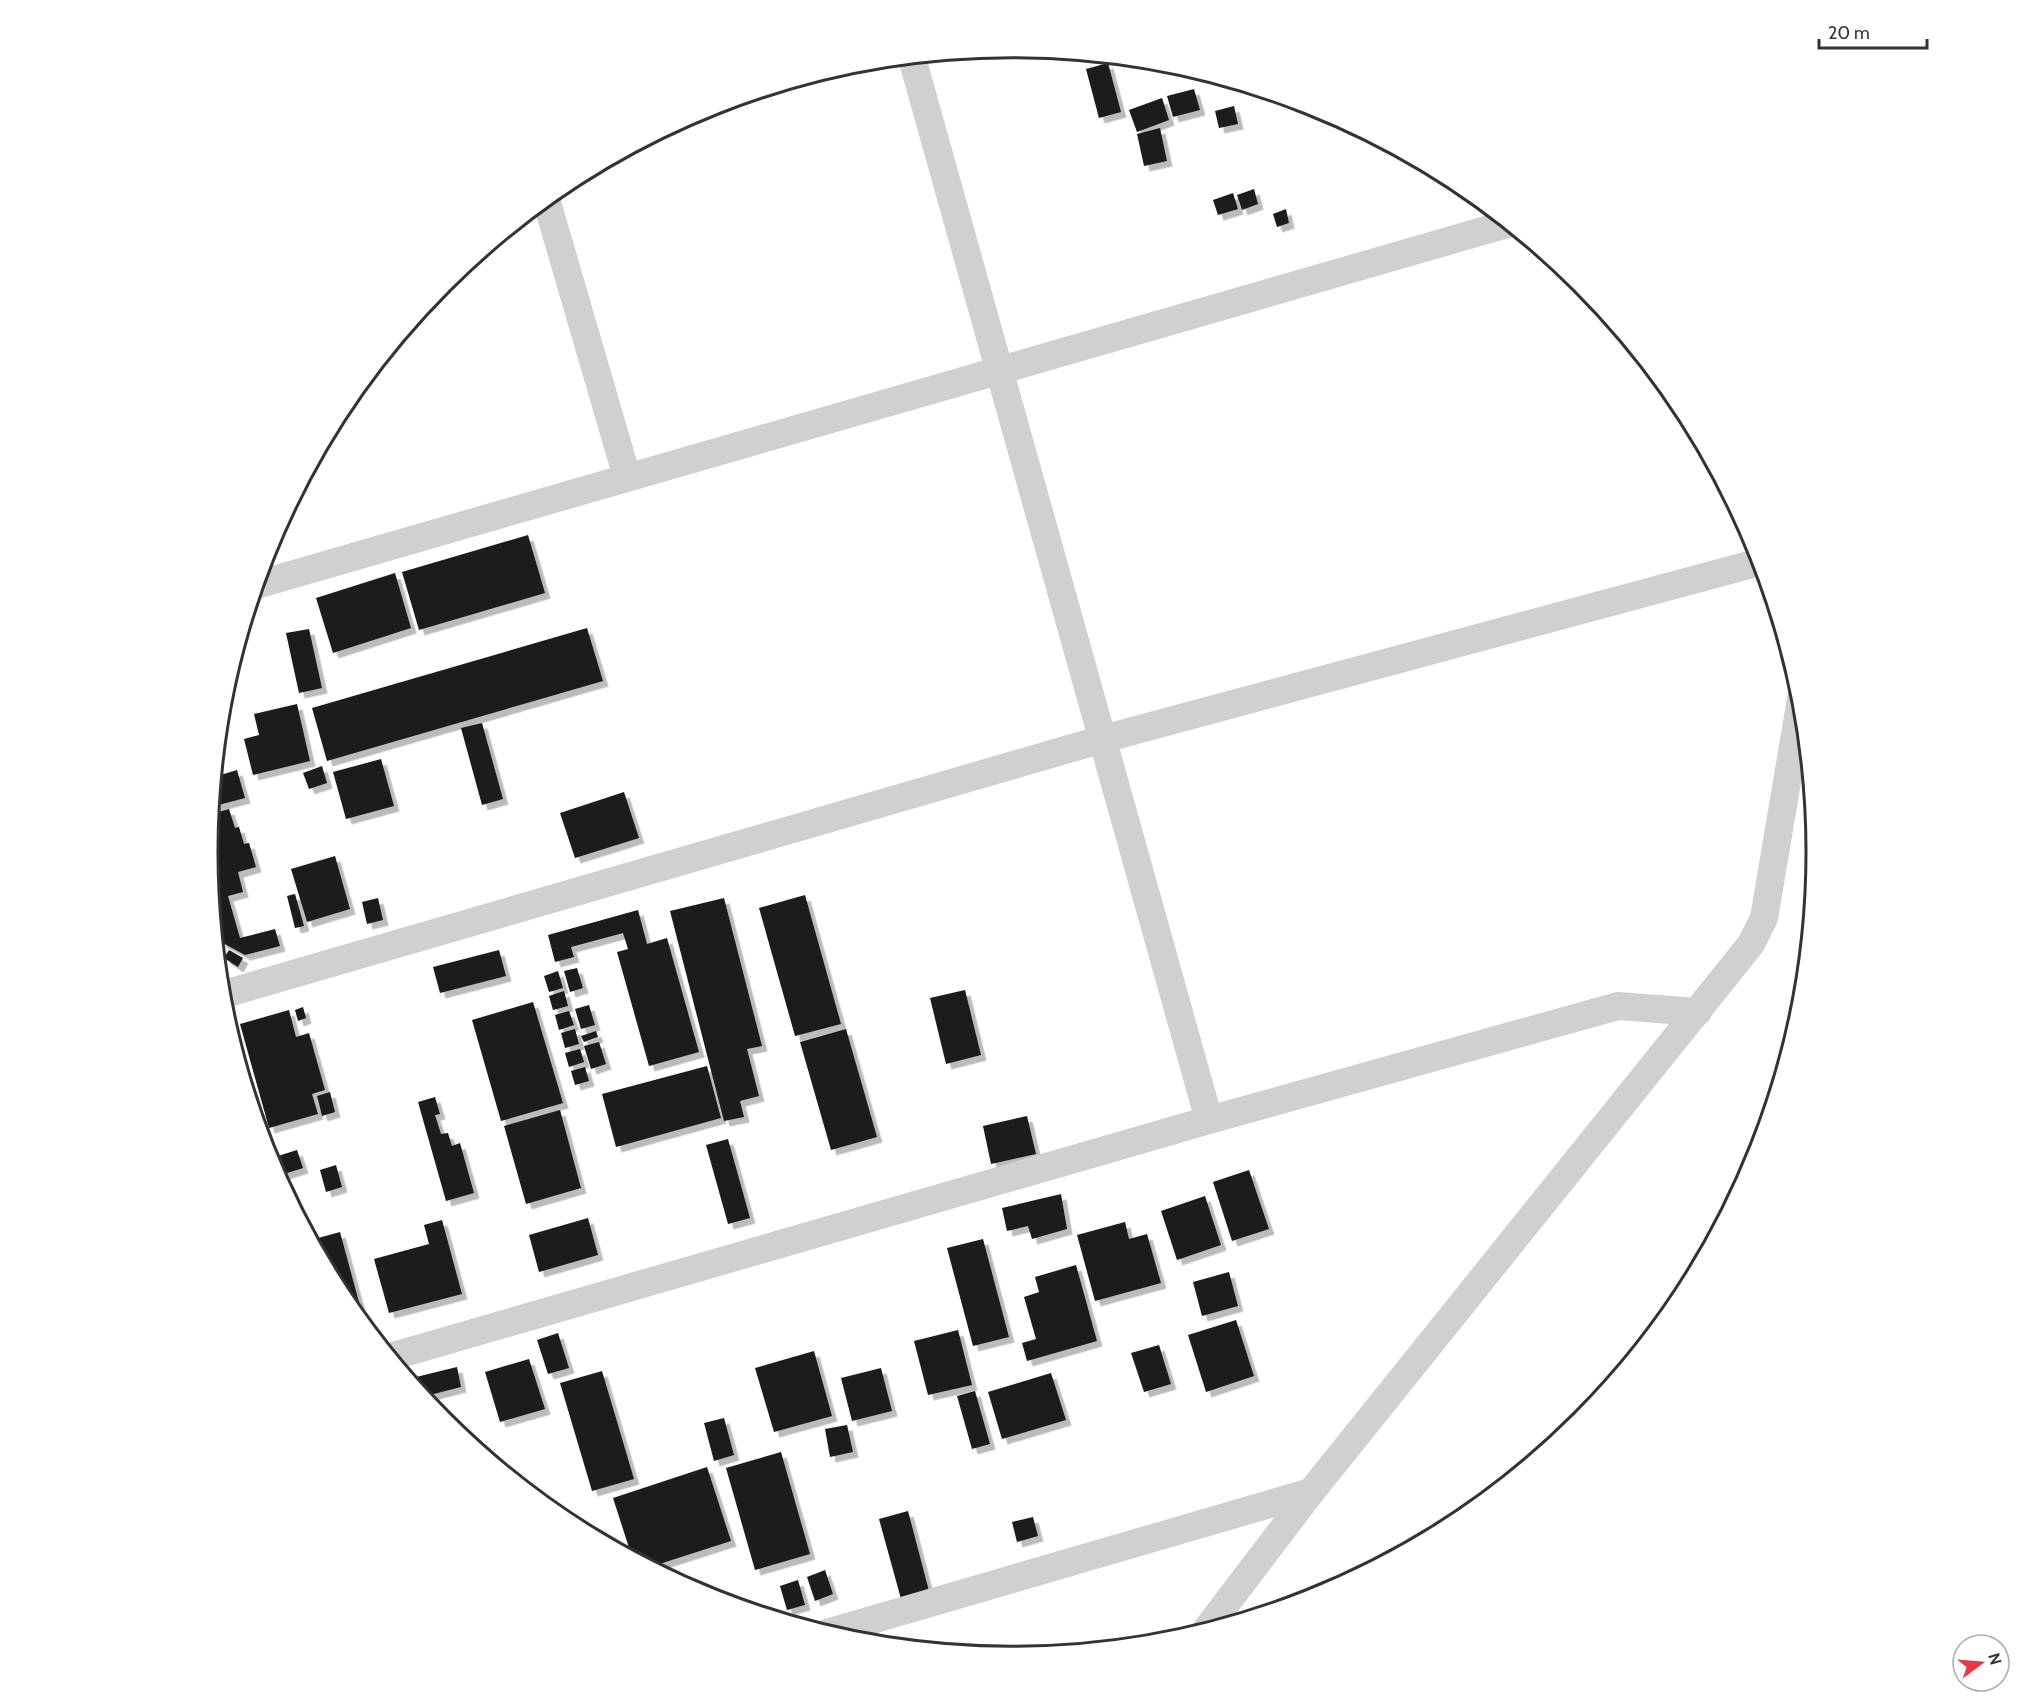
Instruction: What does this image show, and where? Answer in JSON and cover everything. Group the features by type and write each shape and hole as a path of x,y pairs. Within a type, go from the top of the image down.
{"street":[{"path":"914,64 1209,1120"},
{"path":"549,208 627,477"},
{"path":"266,582 1499,226"},
{"path":"230,992 1103,739 1751,564"},
{"path":"1214,1620 1311,1492 1751,944 1764,918 1799,752"},
{"path":"398,1355 1209,1120 1618,1006 1698,1012"},
{"path":"844,1628 1311,1492"}],"building":[{"path":"1108,64 1121,112 1099,118 1086,69"},
{"path":"1194,89 1200,110 1173,117 1167,96"},
{"path":"1162,98 1169,120 1137,132 1129,110"},
{"path":"1234,106 1238,124 1219,128 1215,111"},
{"path":"1160,128 1167,161 1144,166 1137,134"},
{"path":"1254,189 1258,204 1242,210 1237,195"},
{"path":"1233,193 1238,209 1218,215 1213,200"},
{"path":"1286,209 1289,223 1277,227 1273,214"},
{"path":"528,535 545,593 419,630 402,572"},
{"path":"395,573 411,628 333,653 316,598"},
{"path":"587,628 603,681 327,761 312,708"},
{"path":"309,629 322,688 299,693 286,633"},
{"path":"297,704 310,761 253,775 244,739 259,735 254,714"},
{"path":"482,723 503,799 482,805 461,728"},
{"path":"381,759 394,806 346,819 333,772"},
{"path":"322,766 327,783 309,789 303,773"},
{"path":"237,770 245,798 219,805 222,775"},
{"path":"624,792 639,838 575,858 560,813"},
{"path":"229,809 235,828 239,827 244,844 249,843 256,867 238,872 243,892 228,896 240,938 275,929 280,946 245,955 223,943 219,904 219,812"},
{"path":"335,856 350,909 307,922 291,869"},
{"path":"295,894 304,926 295,928 287,896"},
{"path":"805,895 841,1024 795,1036 759,908"},
{"path":"378,898 383,920 367,924 362,902"},
{"path":"724,898 762,1046 747,1049 759,1096 740,1101 744,1117 724,1121 670,911"},
{"path":"638,910 647,944 667,938 699,1052 649,1066 617,952 628,949 623,933 571,947 574,957 555,962 548,935"},
{"path":"229,950 243,958 238,967 224,958"},
{"path":"499,950 506,976 440,993 433,967"},
{"path":"577,968 583,988 570,992 564,971"},
{"path":"558,971 563,988 549,992 544,976"},
{"path":"965,990 981,1055 946,1064 930,998"},
{"path":"564,991 568,1006 553,1010 549,996"},
{"path":"533,1002 563,1103 501,1121 472,1020"},
{"path":"589,1005 595,1025 581,1029 575,1009"},
{"path":"303,1007 306,1018 298,1021 295,1010"},
{"path":"289,1010 296,1037 309,1033 325,1090 312,1094 318,1114 269,1128 240,1024"},
{"path":"569,1011 574,1025 559,1030 555,1015"},
{"path":"575,1029 579,1044 565,1048 561,1033"},
{"path":"846,1029 877,1137 831,1150 800,1042"},
{"path":"596,1031 598,1037 584,1042 581,1036"},
{"path":"599,1042 606,1064 591,1069 584,1046"},
{"path":"580,1049 584,1062 569,1067 565,1053"},
{"path":"707,1066 721,1118 616,1147 602,1094"},
{"path":"585,1067 589,1081 575,1085 571,1071"},
{"path":"330,1092 335,1112 322,1116 317,1096"},
{"path":"435,1097 440,1114 435,1115 441,1134 448,1133 452,1146 460,1143 474,1193 446,1201 418,1102"},
{"path":"560,1110 581,1188 526,1204 504,1126"},
{"path":"1027,1116 1036,1154 991,1164 983,1126"},
{"path":"728,1139 750,1218 728,1224 706,1145"},
{"path":"297,1150 303,1168 286,1173 278,1156"},
{"path":"336,1165 342,1187 326,1192 320,1170"},
{"path":"1249,1170 1269,1229 1232,1241 1213,1182"},
{"path":"1061,1194 1067,1229 1032,1239 1028,1226 1007,1231 1002,1208"},
{"path":"1205,1196 1221,1245 1177,1260 1161,1211"},
{"path":"588,1218 598,1255 539,1272 529,1235"},
{"path":"442,1220 462,1294 389,1313 374,1259 429,1244 424,1225"},
{"path":"1125,1222 1129,1239 1147,1234 1161,1283 1095,1301 1077,1235"},
{"path":"340,1232 360,1306 351,1294 318,1238"},
{"path":"983,1239 1009,1337 973,1346 947,1248"},
{"path":"1076,1265 1097,1341 1027,1361 1022,1343 1036,1339 1024,1297 1039,1292 1035,1277"},
{"path":"1229,1272 1238,1306 1202,1316 1193,1282"},
{"path":"1236,1320 1254,1376 1206,1392 1188,1335"},
{"path":"958,1330 972,1385 928,1395 914,1341"},
{"path":"558,1333 569,1368 548,1374 537,1340"},
{"path":"1159,1345 1171,1384 1144,1392 1131,1353"},
{"path":"814,1351 832,1416 774,1432 755,1368"},
{"path":"529,1359 545,1409 500,1422 485,1372"},
{"path":"457,1367 461,1387 432,1394 416,1377"},
{"path":"881,1368 892,1411 852,1421 841,1378"},
{"path":"602,1371 634,1479 592,1491 560,1383"},
{"path":"1051,1373 1066,1420 1002,1439 988,1392"},
{"path":"975,1391 990,1444 972,1449 957,1396"},
{"path":"724,1418 734,1455 714,1461 704,1423"},
{"path":"847,1425 853,1452 830,1457 825,1429"},
{"path":"781,1452 810,1554 755,1570 726,1468"},
{"path":"707,1467 731,1541 659,1564 629,1548 613,1498"},
{"path":"908,1511 929,1591 901,1599 879,1519"},
{"path":"1033,1517 1038,1536 1017,1542 1012,1522"},
{"path":"825,1570 833,1594 815,1601 807,1577"},
{"path":"798,1580 805,1605 787,1610 780,1586"}]}
